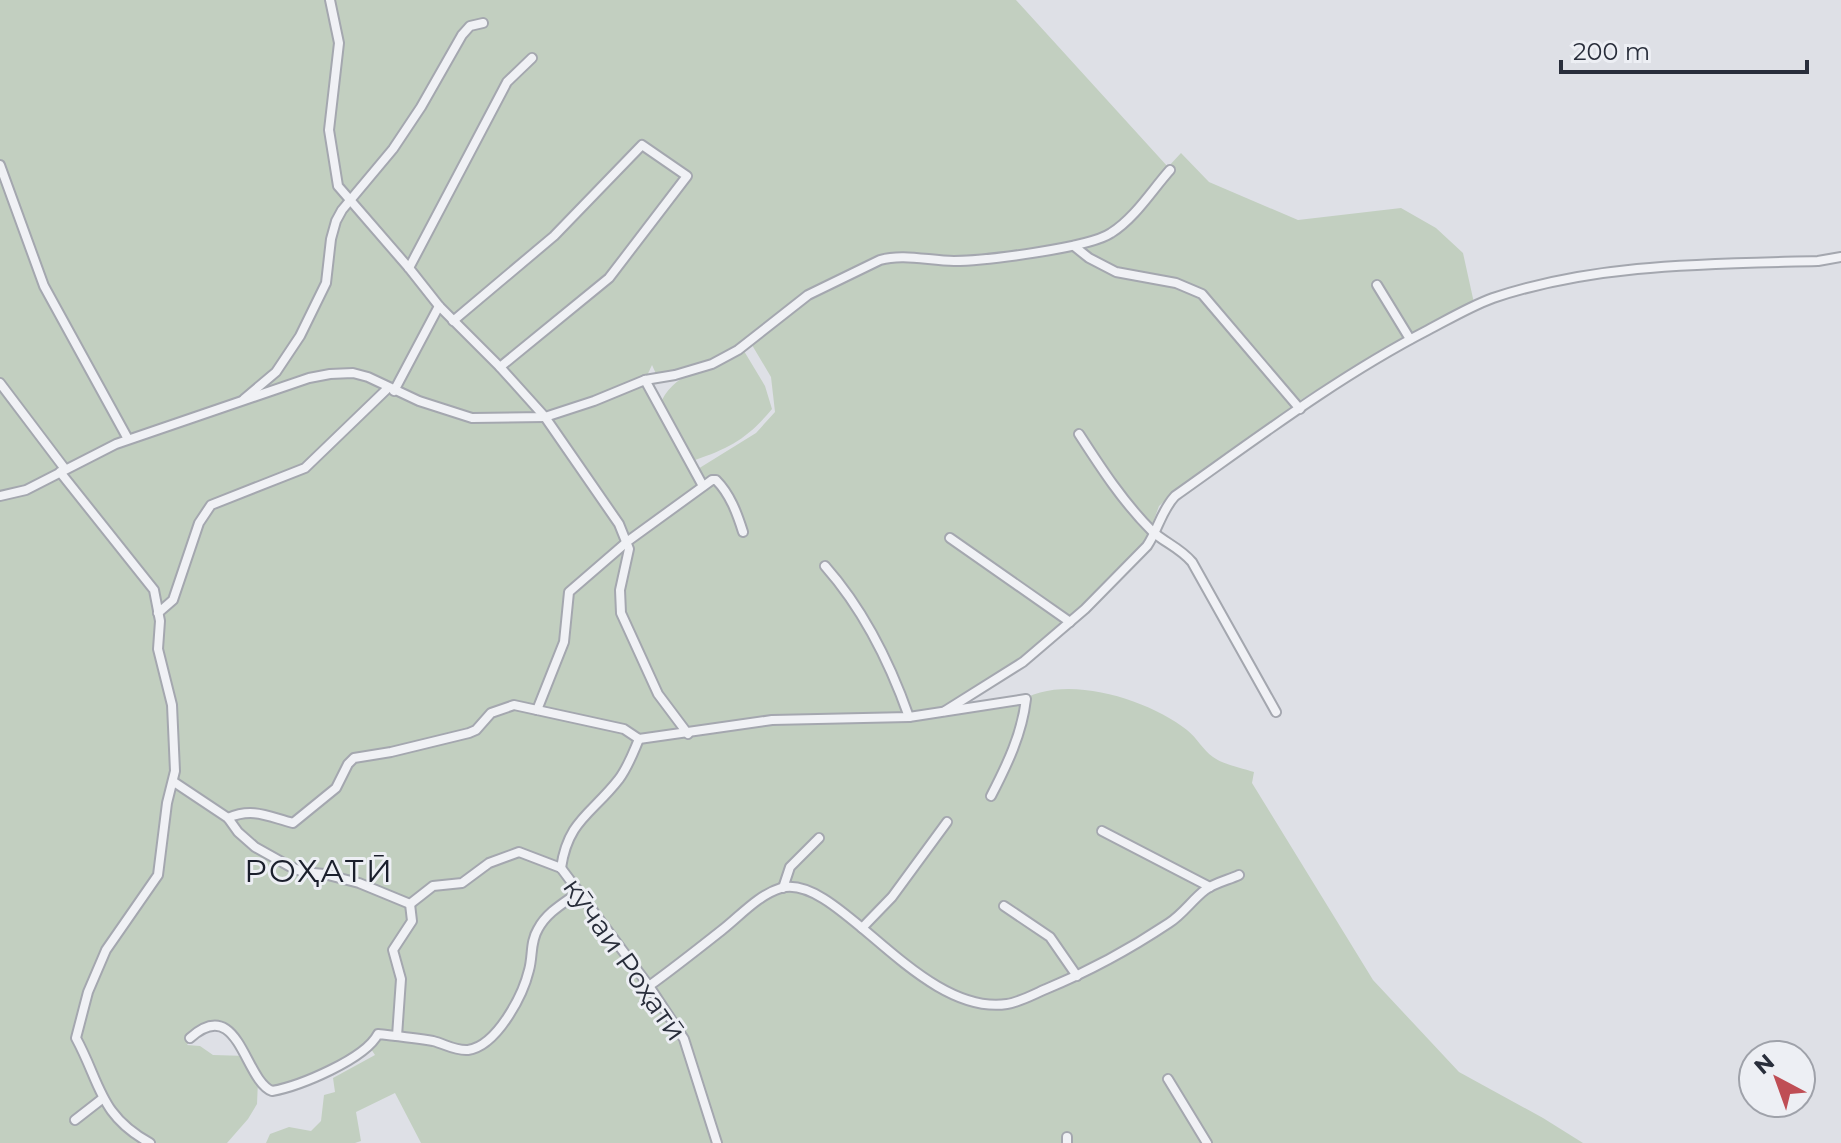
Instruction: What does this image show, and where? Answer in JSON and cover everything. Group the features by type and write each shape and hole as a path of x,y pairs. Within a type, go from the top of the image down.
{"street":[{"path":"330,0 339,43 329,118 338,186 439,306 545,417 619,524 628,541 628,559 620,590 621,613 658,694 688,734"},
{"path":"237,404 276,372 300,336 326,283 336,221 400,139 462,35 470,26 483,23"},
{"path":"409,268 507,82 532,58"},
{"path":"453,321 554,236 642,145 687,176 609,278 500,367"},
{"path":"0,165 44,286 128,439"},
{"path":"0,496 26,490 128,439 309,378 330,374 353,373 391,390 472,418 545,417 645,380 696,370 729,356 808,295 880,260 893,257 968,261 1093,242 1117,229 1170,170"},
{"path":"1074,246 1116,272 1176,283 1202,294 1300,409"},
{"path":"945,711 1023,662 1070,622 1147,546 1155,534 1161,514 1175,496 1378,356 1410,339 1493,298 1577,278 1650,268 1818,261 1841,257"},
{"path":"1377,285 1410,339"},
{"path":"158,613 173,600 199,523 211,505 305,468 391,390 439,306"},
{"path":"645,380 703,486"},
{"path":"0,383 152,587 158,613 158,647 172,705 174,782 167,803 158,875 106,950 88,992 76,1038 89,1061 102,1099 120,1121 150,1143"},
{"path":"1079,434 1114,487 1155,534 1175,545 1192,562 1276,712"},
{"path":"537,710 564,642 569,592 628,541 714,479 723,488 739,517 743,532"},
{"path":"950,538 1070,622"},
{"path":"825,566 849,597 881,649 909,717"},
{"path":"228,818 250,811 293,823 336,788 354,758 473,732 491,713 514,705 624,729 639,739 772,720 909,717 1026,699 1007,765 991,796"},
{"path":"410,904 433,886 462,883 489,863 519,852 561,868 570,833 618,780 639,739"},
{"path":"174,782 228,818 255,847 303,872 359,883 410,904"},
{"path":"862,928 892,897 947,822"},
{"path":"1102,831 1210,887"},
{"path":"783,888 790,867 819,838"},
{"name":"кӯчаи Роҳатӣ","path":"561,868 649,986 684,1039 717,1143"},
{"path":"649,986 756,902 783,888 801,888 810,891 862,928 911,970 961,999 1008,1004 1095,969 1168,924 1210,887 1239,875"},
{"path":"190,1038 207,1026 223,1029 242,1046 264,1086 272,1091 350,1061 378,1034 434,1041 459,1050 474,1048 482,1044 507,1018 523,987 532,943 541,923 579,892"},
{"path":"397,1036 401,979 393,950 412,921 410,904"},
{"path":"1004,906 1050,937 1077,976"},
{"path":"1168,1079 1207,1143"},
{"path":"75,1120 102,1099"}],"green space":[{"path":"0,0 1016,0 1168,167 1181,153 1209,182 1298,220 1401,208 1436,228 1463,253 1474,303 1441,326 1377,352 1296,403 1267,428 1181,486 1159,506 1143,550 1025,664 949,711 993,704 1013,706 1031,695 1053,690 1101,692 1170,718 1191,733 1213,757 1254,772 1252,783 1373,980 1459,1072 1583,1143 421,1143 395,1093 356,1112 361,1141 266,1143 270,1134 289,1127 311,1131 321,1121 324,1095 335,1092 333,1078 375,1055 369,1046 280,1091 267,1094 258,1081 257,1104 227,1143 0,1143","holes":["749,340 771,377 775,412 756,433 693,472 645,380 652,365 657,376 678,375","219,1029 237,1041 247,1056 213,1055 200,1046 187,1045 199,1030"]},
{"path":"744,351 765,386 772,409 738,441 695,460 662,400 668,390 687,375"}],"district":[{"name":"РОҲАТӢ","path":"319,870"}]}
